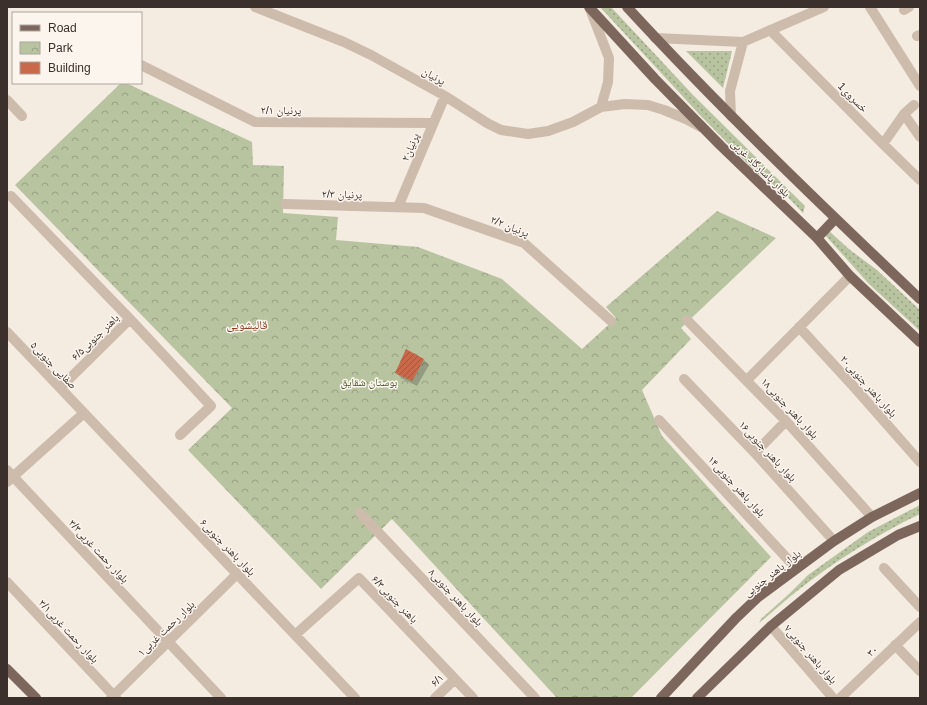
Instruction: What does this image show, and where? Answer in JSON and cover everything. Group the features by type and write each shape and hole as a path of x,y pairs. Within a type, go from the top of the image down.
{"main road":[{"name":"بلوار پاسارگاد غربی","path":"627,7 686,71 731,116 835,219 920,299"},
{"name":"بلوار پاسارگاد غربی","path":"589,8 654,79 817,238 850,276 920,342"},
{"path":"817,238 835,219"},
{"name":"بلوار باهنر جنوبی","path":"661,698 737,617 758,598 834,541 872,517 920,493"},
{"path":"697,698 771,626 839,570 898,535 920,526"},
{"path":"7,669 36,698"}],"street":[{"name":"پرنیان","path":"255,7 344,42 371,55 444,96 500,130 528,134 548,131 573,122 601,107"},
{"path":"655,38 743,42 824,7"},
{"path":"870,7 920,86"},
{"path":"589,8 609,58 608,82 601,107 625,104 648,105 686,119 705,130"},
{"name":"خسروى1","path":"770,30 920,180"},
{"path":"731,116 730,91 743,42"},
{"name":"پرنیان ۲/۱","path":"142,66 255,122 433,123"},
{"name":"پرنیان۲","path":"398,207 444,96"},
{"path":"7,100 22,116"},
{"path":"883,144 904,114 914,105"},
{"path":"904,114 920,137"},
{"path":"11,196 130,319 211,406 180,435"},
{"name":"پرنیان ۲/۳","path":"285,204 398,207"},
{"name":"پرنیان ۲/۲","path":"398,207 424,208 524,243 611,321"},
{"path":"747,380 850,276"},
{"name":"باهنر جنوبی۶/۵","path":"60,388 130,319"},
{"name":"۱۸بلوار باهنر جنوبی","path":"687,320 786,421 872,517"},
{"name":"بلوار باهنر جنوبی۲۰","path":"799,327 920,462"},
{"name":"صفایی جنوبی۵","path":"7,332 84,414"},
{"name":"بلوار باهنر جنوبی۱۶","path":"684,379 755,453 834,541"},
{"path":"9,476 84,414"},
{"name":"بلوار باهنر جنوبی۶","path":"84,414 355,698"},
{"name":"بلوار باهنر جنوبی۱۴","path":"659,420 796,568"},
{"path":"755,453 786,421"},
{"name":"بلوار رحمت غربی۳/۳","path":"9,476 221,698"},
{"name":"۸بلوار باهنر جنوبی","path":"360,513 535,698"},
{"path":"884,568 920,607"},
{"name":"بلوار رحمت غربی۱","path":"114,697 237,574"},
{"name":"۶/۳باهنر جنوبی","path":"295,635 359,578 473,698"},
{"name":"بلوار رحمت غربی۳/۱","path":"7,582 114,697"},
{"name":"۳۰","path":"840,698 920,622"},
{"name":"بلوار باهنر جنوبی۷","path":"771,626 833,698"},
{"path":"895,645 920,671"},
{"name":"۶/۱","path":"435,698 455,679"}],"green space":[{"path":"600,7 611,7 693,95 805,206 803,213 784,193 757,173 699,114"},
{"path":"686,51 732,51 723,88"},
{"name":"بوستان شقایق","path":"120,84 128,84 252,142 253,165 284,166 283,213 338,217 336,240 418,247 502,279 582,349 616,318 606,307 717,211 776,238 681,328 691,339 642,390 662,436 771,557 631,698 557,698 392,519 321,589 188,450 232,408 15,185"},
{"path":"829,231 850,250 877,270 920,310 920,331 869,284 825,235"},
{"path":"920,505 920,514 872,540 826,569 759,623 761,619 808,575 868,532"}],"building":[{"path":"406,349 424,359 412,381 395,373"}],"district":[{"name":"قالیشویی","path":"247,325"}]}
